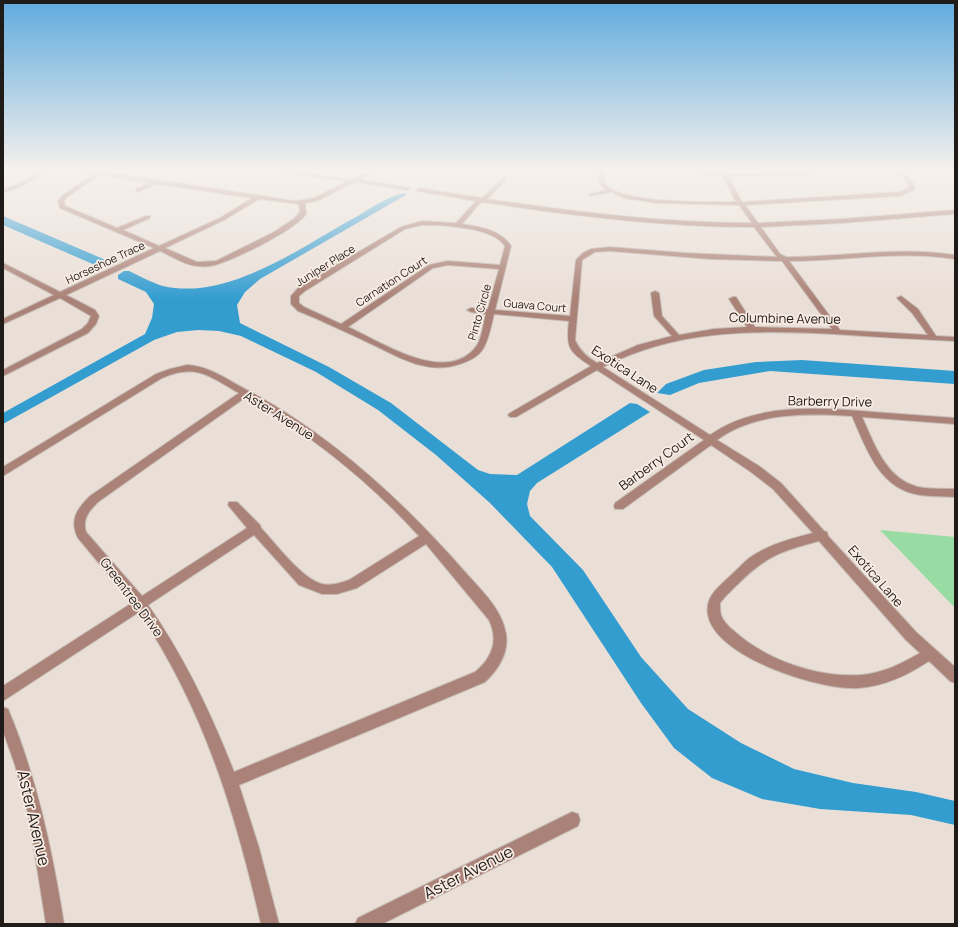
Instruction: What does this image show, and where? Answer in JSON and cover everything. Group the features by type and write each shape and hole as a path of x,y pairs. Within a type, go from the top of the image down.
{"street":[{"path":"76,213 196,264 218,262 294,223 303,213"},
{"name":"Horseshoe Trace","path":"3,322 222,220 233,213"},
{"path":"461,227 474,213"},
{"path":"584,213 620,218 701,224 759,225 824,223 940,213"},
{"path":"752,213 759,225 785,255 784,259 838,332"},
{"path":"116,231 148,217"},
{"name":"Juniper Place","path":"294,299 302,289 405,227 425,223 461,227"},
{"name":"Pinto Circle","path":"294,299 298,308 415,362 442,365 463,360 478,350 483,341 508,246 505,238 492,232 461,227"},
{"name":"Exotica Lane","path":"955,257 917,252 833,258 784,259 701,257 610,250 591,251 583,255 578,262 571,340 573,346 581,355 710,439 777,486 823,535 911,636 929,654 955,676"},
{"name":"Carnation Court","path":"342,327 431,266 448,263 503,267"},
{"path":"3,265 92,312 95,316 92,324 80,333 3,373"},
{"path":"655,293 658,316 677,337"},
{"path":"901,298 916,311 934,338"},
{"path":"733,299 752,328"},
{"name":"Guava Court","path":"471,310 573,319"},
{"name":"Columbine Avenue","path":"513,415 598,367 642,347 677,337 712,331 752,328 955,339"},
{"name":"Aster Avenue","path":"3,472 170,372 187,368 201,370 246,393 299,426 369,480 427,537 496,620 500,635 499,651 494,662 486,672 472,682 230,781"},
{"name":"Greentree Drive","path":"246,393 100,494 89,504 82,515 79,526 82,535 121,578 140,604 162,636 186,679 207,723 230,781 258,872 270,924"},
{"name":"Barberry Drive","path":"710,439 732,426 771,414 803,411 955,421"},
{"path":"856,414 882,468 890,477 902,485 917,490 955,493"},
{"name":"Barberry Court","path":"619,506 710,439"},
{"path":"233,505 256,528 303,581 315,587 330,589 353,584 427,537"},
{"path":"3,694 256,528"},
{"path":"823,535 780,548 766,554 753,563 716,597 714,603 715,616 724,631 743,646 781,666 816,677 843,681 872,680 889,676 904,670 929,654"},
{"name":"Aster Avenue","path":"3,714 20,759 37,820 55,924"},
{"name":"Aster Avenue","path":"364,924 572,820"}],"green space":[{"path":"880,530 955,537 955,608"}],"water":[{"path":"363,213 374,213 260,279 245,292 237,305 240,323 329,367 391,403 478,470 490,474 517,475 630,403 637,404 650,412 537,483 530,491 527,504 530,516 583,570 641,657 688,709 741,743 794,769 853,783 916,792 955,801 955,825 911,815 820,809 762,799 712,778 674,748 641,703 552,567 490,503 436,455 378,410 316,372 241,336 219,331 198,330 177,332 154,340 3,424 3,413 145,334 152,318 154,304 146,292 118,279 118,275 124,271 129,271 163,286 187,289 212,286 237,279 262,269 287,257"},
{"path":"3,216 108,261 104,265 95,265 3,225"},
{"path":"802,360 955,371 955,384 770,371 699,383 670,395 657,393 666,384 704,370 756,362"}]}
